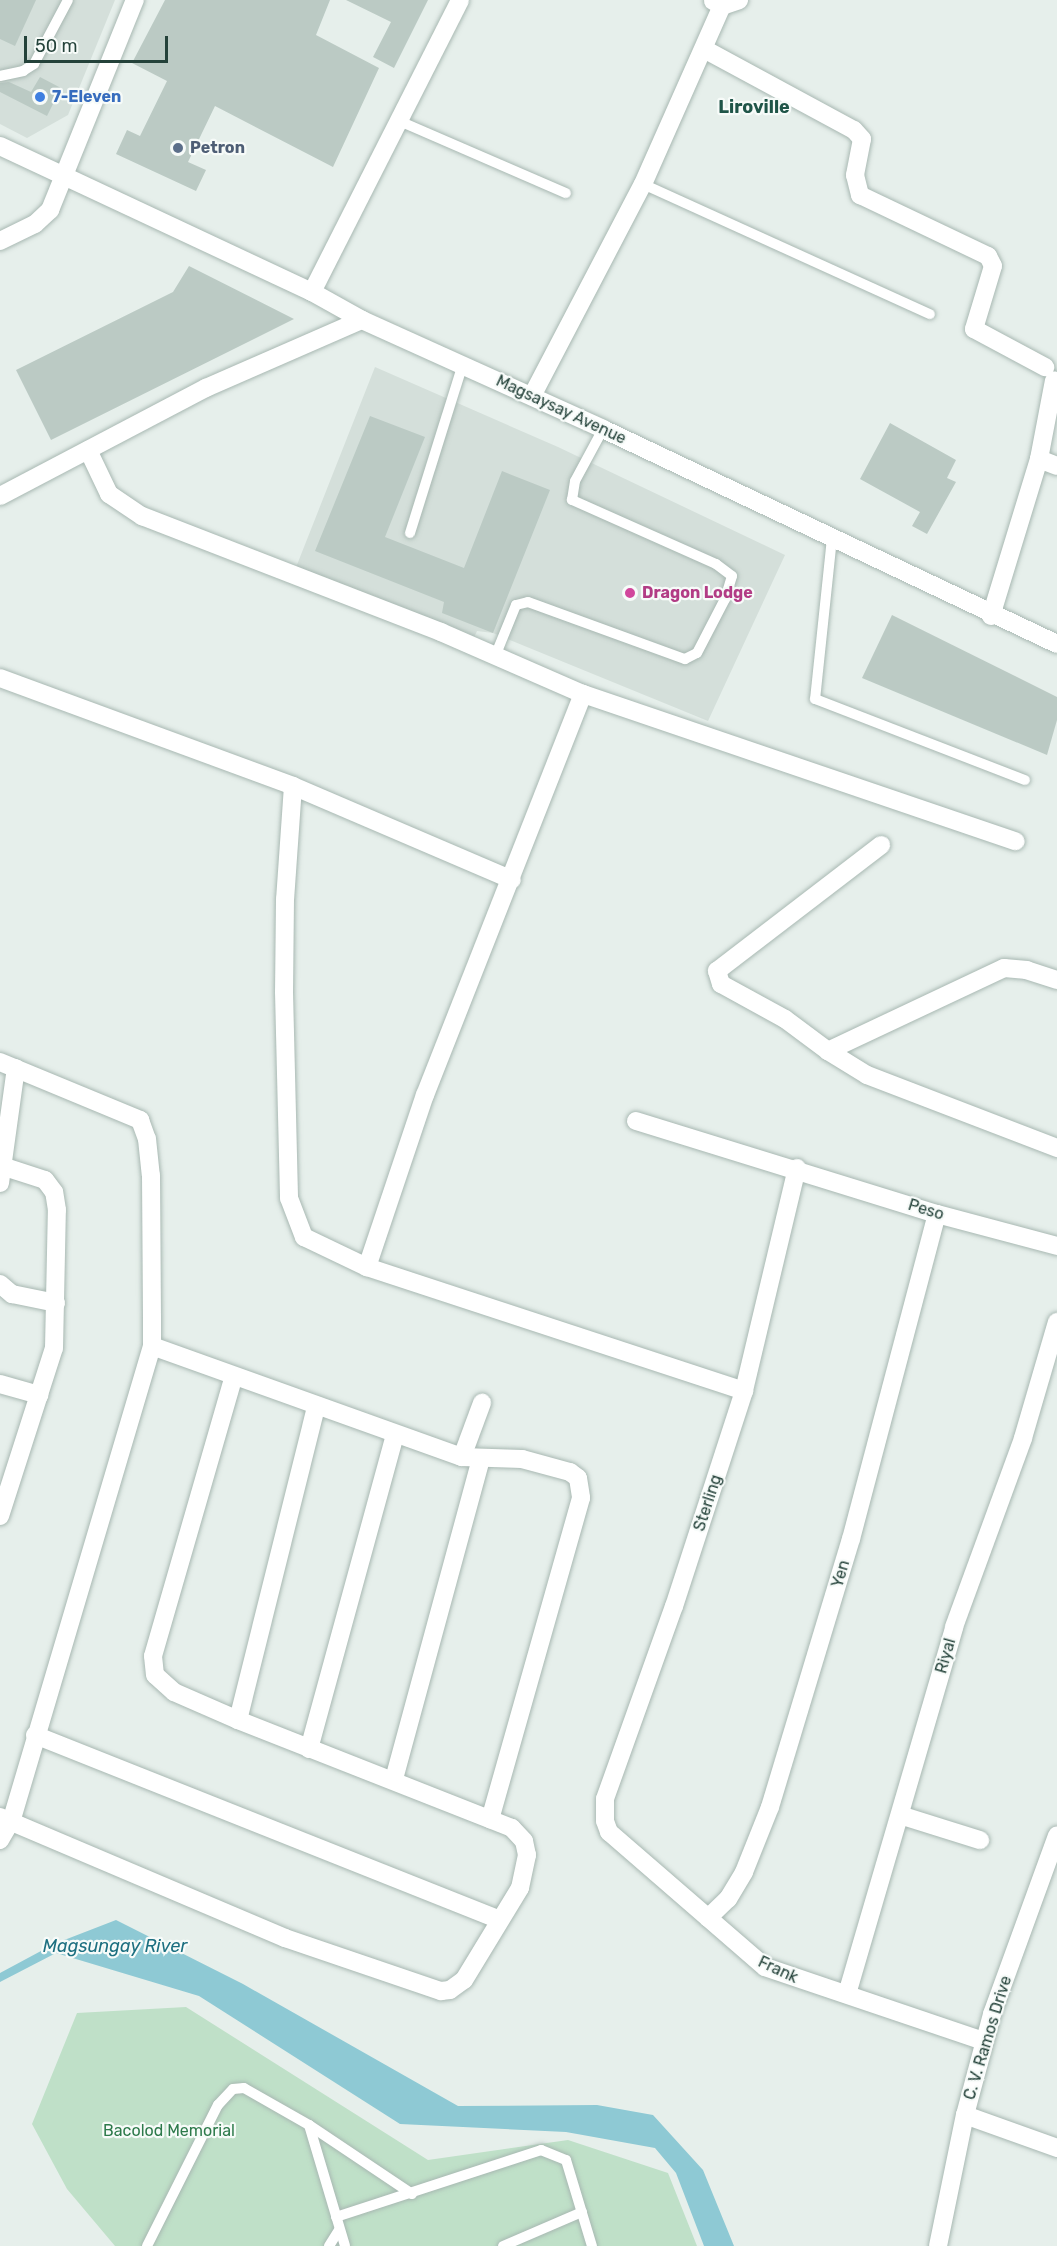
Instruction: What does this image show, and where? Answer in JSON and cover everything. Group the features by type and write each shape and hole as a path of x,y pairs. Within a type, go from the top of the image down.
{"street":[{"path":"0,241 43,218 66,176 135,0"},
{"path":"312,292 397,120 460,0"},
{"path":"532,396 643,184 673,109 704,49 716,3 740,0"},
{"path":"704,49 855,130 862,139 855,175 860,195 988,256 993,266 974,329 1052,382 1039,459 991,616"},
{"name":"Magsaysay Avenue","path":"0,146 312,292 362,320 603,429 991,616 1057,644"},
{"path":"0,496 206,387 362,320"},
{"path":"88,450 109,494 142,516 496,654 583,694 1016,841"},
{"path":"1039,459 1057,466"},
{"path":"0,678 293,786 512,880"},
{"path":"367,1267 425,1095 512,880 583,694"},
{"path":"293,786 284,980 289,1198 304,1237 367,1267 744,1391"},
{"path":"881,845 717,971 721,984 785,1019 828,1051 867,1075 1057,1148"},
{"path":"828,1051 1004,968 1027,970 1057,980"},
{"path":"0,1516 8,1471 39,1395 54,1348 56,1303 54,1192 45,1180 1,1174 8,1065 140,1120 144,1126 151,1174 152,1346 35,1735 0,1839"},
{"name":"Peso","path":"636,1121 796,1168 937,1215 1057,1246"},
{"name":"Sterling","path":"609,1832 605,1799 674,1606 744,1391 796,1168"},
{"name":"Yen","path":"708,1918 728,1899 744,1872 774,1796 851,1539 937,1215"},
{"path":"0,1284 12,1294 56,1303"},
{"name":"Riyal","path":"847,1994 954,1627 1023,1438 1057,1322"},
{"path":"152,1346 462,1457 522,1459 570,1472 582,1487 490,1819"},
{"path":"5,1819 285,1938 441,1991 450,1990 464,1980 520,1888 527,1855 524,1841 512,1828 394,1779 309,1749 238,1720 174,1692 154,1674 153,1656 234,1376"},
{"path":"0,1384 39,1395"},
{"path":"462,1457 482,1403"},
{"path":"238,1720 316,1406"},
{"path":"309,1749 396,1435"},
{"path":"394,1779 481,1459"},
{"path":"35,1735 499,1920"},
{"path":"900,1815 981,1840"},
{"name":"Frank","path":"609,1832 765,1967 792,1979 847,1994 984,2041"},
{"name":"C. V. Ramos Drive","path":"939,2246 964,2115 984,2041 1057,1835"},
{"path":"964,2115 1057,2148"}],"lane":[{"path":"0,76 23,71 34,64 68,0"},
{"path":"397,120 566,192"},
{"path":"643,184 930,314"},
{"path":"410,533 463,364"},
{"path":"496,654 516,605 528,602 685,659 697,653 725,599 732,576 716,564 572,500 575,481 603,429"},
{"path":"832,538 815,699 1025,780"},
{"path":"147,2246 218,2105 228,2092 244,2088 309,2126 412,2194"},
{"path":"309,2126 345,2246"},
{"path":"336,2217 541,2150 566,2160 592,2246"},
{"path":"503,2246 517,2244 582,2212"},
{"path":"329,2246 339,2230"}],"shaded area":[{"path":"0,0 115,0 68,115 27,138 0,124"},
{"path":"375,367 558,447 785,555 708,721 493,633 477,631 470,646 291,580"}],"green space":[{"name":"Bacolod Memorial","path":"186,2007 428,2160 568,2140 668,2173 697,2246 115,2246 67,2189 32,2124 77,2013"}],"water":[{"name":"Magsungay River","path":"116,1920 243,1984 458,2106 597,2105 653,2115 703,2170 734,2246 704,2246 676,2173 655,2148 566,2132 400,2124 199,1996 56,1953 0,1982 0,1973 54,1944"}],"building":[{"path":"0,0 36,0 15,46 0,39"},
{"path":"165,0 330,0 316,35 379,68 333,167 215,106 188,162 206,170 196,191 116,154 127,130 140,136 167,81 132,63"},
{"path":"346,0 428,0 394,68 373,57 391,22"},
{"name":"7-Eleven","path":"40,77 61,88 47,116 0,92 0,83 9,82 31,92"},
{"path":"189,266 294,319 51,440 16,370 173,292"},
{"path":"370,416 425,437 385,537 464,568 502,471 550,490 493,633 442,613 444,602 315,551"},
{"path":"890,423 956,460 947,478 956,482 927,534 912,526 920,512 860,479"},
{"path":"892,615 1057,697 1057,720 1047,755 862,678"}],"place":[{"name":"7-Eleven","path":"40,97"},
{"name":"Petron","path":"178,148"},
{"name":"Dragon Lodge","path":"630,593"}],"district":[{"name":"Liroville","path":"754,107"}]}
